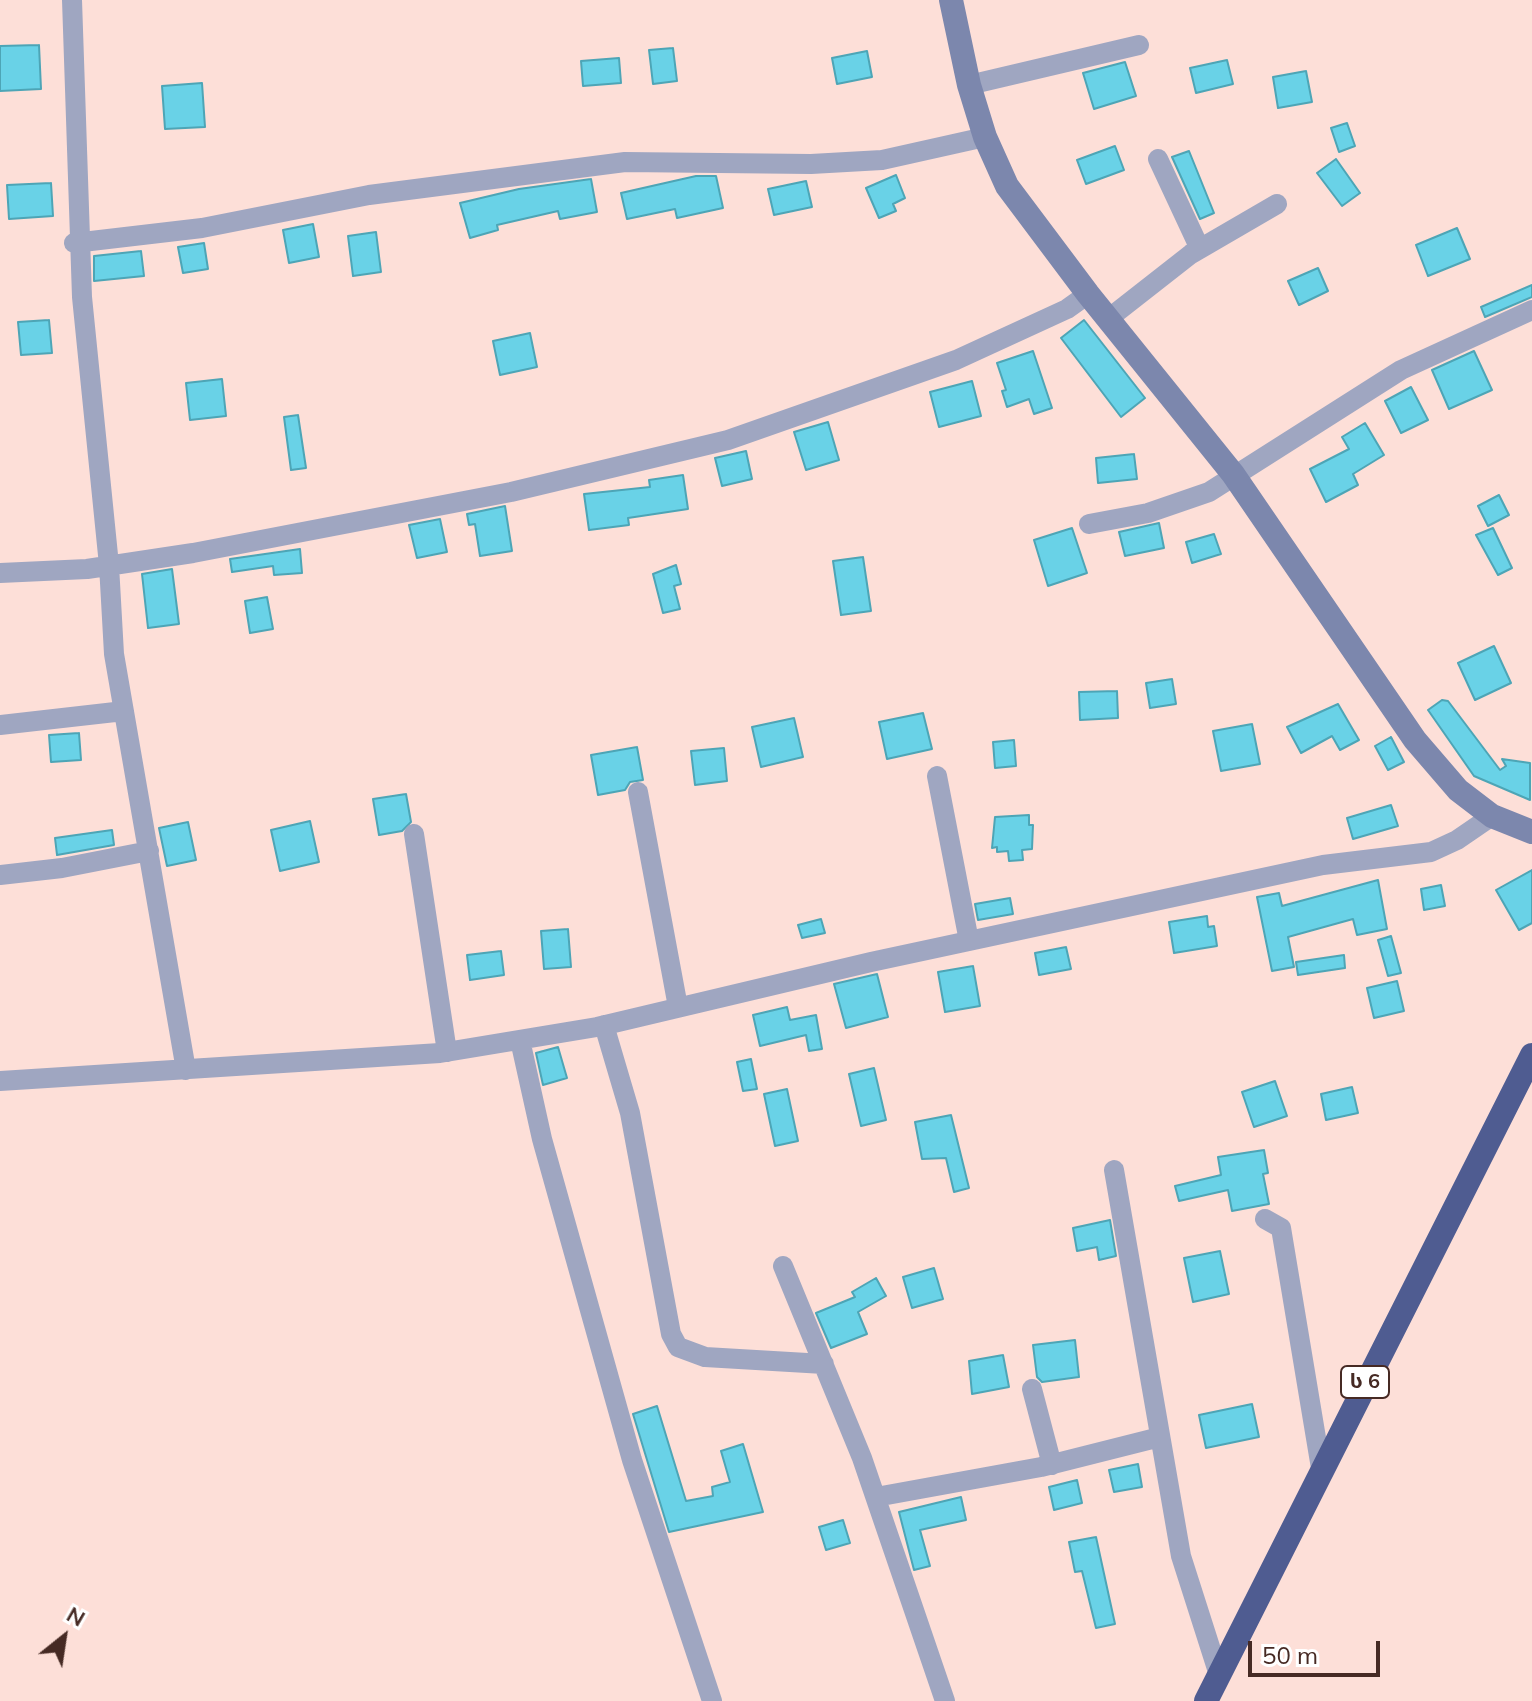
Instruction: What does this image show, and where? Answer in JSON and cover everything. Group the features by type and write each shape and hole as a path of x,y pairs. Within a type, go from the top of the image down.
{"highway":[{"name":"ს 6","path":"1206,1701 1530,1056"}],"street":[{"path":"72,0 76,242 109,565 114,654 186,1070"},
{"path":"951,0 969,85 985,137 1007,186 1088,294 1233,474 1415,740 1458,790 1492,816 1532,832"},
{"path":"969,85 1112,54 1139,45"},
{"path":"76,242 202,228 369,195 625,162 811,164 882,160 985,137"},
{"path":"1158,159 1200,249"},
{"path":"1108,319 1200,249 1277,204"},
{"path":"0,573 109,565 208,550 496,495 728,440 956,360 1067,309 1088,294"},
{"path":"1089,524 1148,513 1209,492 1401,370 1532,310"},
{"path":"0,725 124,711"},
{"path":"937,776 969,941"},
{"path":"638,792 678,1007"},
{"path":"0,1081 447,1052 520,1040 604,1025 969,941 1323,865 1431,852 1457,840 1492,816"},
{"path":"414,834 447,1052"},
{"path":"0,875 62,868 149,851"},
{"path":"604,1025 630,1113 671,1334 678,1347 705,1357 824,1364"},
{"path":"520,1040 542,1139 632,1460 712,1701"},
{"path":"1114,1170 1181,1556 1219,1675"},
{"path":"1265,1219 1281,1228 1321,1468"},
{"path":"783,1266 876,1497 945,1701"},
{"path":"1032,1389 1052,1465"},
{"path":"876,1497 1052,1465 1160,1437"}],"building":[{"path":"39,45 41,89 0,91 0,46"},
{"path":"673,48 677,81 653,84 649,50"},
{"path":"867,51 872,77 837,84 832,58"},
{"path":"619,58 621,83 583,86 581,61"},
{"path":"1227,60 1233,84 1196,93 1190,68"},
{"path":"1125,62 1136,96 1094,109 1083,73"},
{"path":"1306,71 1312,102 1278,108 1273,77"},
{"path":"202,83 205,127 165,129 162,86"},
{"path":"1347,123 1355,146 1339,152 1331,128"},
{"path":"1115,146 1124,170 1086,184 1077,160"},
{"path":"1189,151 1214,213 1200,219 1172,157"},
{"path":"1336,159 1360,193 1342,206 1317,173"},
{"path":"896,175 905,198 893,204 896,211 879,218 866,188"},
{"path":"696,176 716,176 723,208 677,218 675,209 627,219 621,193"},
{"path":"591,179 597,212 560,219 558,211 497,225 498,230 470,238 460,203 519,189"},
{"path":"806,181 812,207 774,215 768,189"},
{"path":"51,183 53,216 9,219 7,185"},
{"path":"313,224 319,257 289,263 283,230"},
{"path":"1457,228 1470,259 1428,276 1416,245"},
{"path":"376,232 381,272 353,276 348,236"},
{"path":"204,243 208,269 183,273 178,247"},
{"path":"141,251 144,276 94,281 94,256"},
{"path":"1318,268 1328,291 1299,305 1288,281"},
{"path":"1532,285 1532,297 1485,317 1481,307"},
{"path":"49,320 52,353 21,355 18,322"},
{"path":"1084,320 1145,398 1121,417 1061,338"},
{"path":"530,333 537,367 500,375 493,341"},
{"path":"1033,351 1052,408 1034,414 1029,399 1007,407 1002,391 1006,390 997,363"},
{"path":"1474,351 1492,390 1449,409 1432,370"},
{"path":"222,379 226,416 190,420 186,383"},
{"path":"972,381 981,416 939,427 930,392"},
{"path":"1411,387 1428,420 1401,433 1385,401"},
{"path":"298,415 306,468 291,470 284,417"},
{"path":"828,422 839,460 806,470 794,432"},
{"path":"1365,423 1384,455 1353,474 1358,485 1326,502 1310,469 1349,449 1342,437"},
{"path":"746,451 752,479 722,486 715,458"},
{"path":"1134,454 1137,479 1098,483 1096,458"},
{"path":"683,475 688,509 628,518 629,525 589,530 584,494 650,487 649,480"},
{"path":"1499,495 1509,515 1488,526 1478,506"},
{"path":"505,506 512,551 480,556 475,524 469,525 467,514"},
{"path":"440,519 447,552 417,558 409,525"},
{"path":"1159,523 1164,548 1125,556 1119,532"},
{"path":"1072,528 1087,573 1048,586 1034,540"},
{"path":"1493,528 1512,568 1498,575 1476,535"},
{"path":"1214,534 1221,554 1192,563 1186,542"},
{"path":"300,549 302,573 274,575 273,566 232,572 230,559"},
{"path":"863,557 871,611 841,615 833,561"},
{"path":"676,565 681,584 674,586 680,609 663,613 653,574"},
{"path":"172,569 179,624 148,628 142,574"},
{"path":"267,597 273,629 250,633 245,601"},
{"path":"1494,646 1511,683 1475,700 1458,663"},
{"path":"1172,679 1176,704 1150,708 1146,683"},
{"path":"1117,691 1118,718 1080,720 1079,692"},
{"path":"1442,700 1448,701 1500,770 1506,766 1502,759 1530,763 1530,800 1474,776 1428,710"},
{"path":"1338,704 1359,740 1340,750 1332,736 1301,753 1287,727"},
{"path":"923,713 932,749 887,759 879,722"},
{"path":"794,718 803,757 761,767 752,727"},
{"path":"1252,724 1260,764 1221,771 1213,731"},
{"path":"79,733 81,760 51,762 49,735"},
{"path":"1391,737 1404,762 1388,770 1375,746"},
{"path":"1014,740 1016,766 995,768 993,742"},
{"path":"637,747 643,780 630,782 625,790 598,795 591,755"},
{"path":"724,748 727,781 695,785 691,751"},
{"path":"406,794 411,822 402,831 379,835 373,799"},
{"path":"1391,805 1398,826 1353,839 1347,818"},
{"path":"1029,815 1029,825 1033,825 1032,849 1022,850 1023,860 1009,861 1008,851 997,852 997,847 992,848 995,817"},
{"path":"310,821 319,862 280,871 271,830"},
{"path":"188,822 196,860 167,866 159,828"},
{"path":"112,830 114,845 57,855 55,838"},
{"path":"1532,870 1532,923 1519,930 1496,890"},
{"path":"1378,880 1387,929 1357,935 1353,919 1288,937 1294,967 1272,971 1257,897 1279,893 1282,906"},
{"path":"1441,885 1445,906 1424,910 1421,889"},
{"path":"1010,898 1013,914 978,920 975,904"},
{"path":"1207,916 1208,927 1214,926 1217,946 1174,953 1169,922"},
{"path":"821,919 825,933 802,938 798,925"},
{"path":"568,929 571,967 544,969 541,931"},
{"path":"1391,936 1401,973 1388,976 1378,940"},
{"path":"1066,947 1071,969 1039,975 1035,953"},
{"path":"501,951 504,975 470,980 467,955"},
{"path":"1344,955 1345,968 1298,975 1296,962"},
{"path":"973,966 980,1006 945,1012 938,972"},
{"path":"877,974 888,1017 846,1028 834,984"},
{"path":"1397,981 1404,1011 1374,1018 1367,988"},
{"path":"787,1007 790,1020 816,1015 822,1049 809,1051 806,1035 760,1046 753,1015"},
{"path":"558,1047 567,1078 543,1085 536,1053"},
{"path":"751,1059 757,1089 743,1091 737,1062"},
{"path":"874,1068 886,1120 861,1126 849,1074"},
{"path":"1275,1081 1287,1116 1254,1127 1242,1092"},
{"path":"1352,1087 1358,1113 1326,1120 1321,1094"},
{"path":"787,1089 798,1141 775,1146 764,1094"},
{"path":"951,1115 969,1188 954,1192 946,1158 922,1159 915,1122"},
{"path":"1264,1150 1268,1173 1263,1174 1269,1204 1232,1211 1228,1190 1179,1201 1175,1186 1221,1175 1218,1157"},
{"path":"1110,1220 1116,1256 1099,1260 1097,1247 1077,1251 1073,1228"},
{"path":"1220,1251 1229,1294 1193,1302 1184,1258"},
{"path":"934,1268 943,1299 912,1308 903,1277"},
{"path":"876,1278 886,1296 858,1312 867,1334 831,1348 816,1313 855,1297 852,1292"},
{"path":"1075,1340 1079,1377 1042,1382 1037,1377 1033,1345"},
{"path":"1003,1355 1009,1387 972,1394 969,1361"},
{"path":"1252,1404 1259,1437 1206,1448 1199,1415"},
{"path":"657,1406 686,1501 713,1496 712,1487 730,1482 721,1451 743,1444 763,1512 669,1532 633,1414"},
{"path":"1138,1464 1142,1487 1114,1492 1109,1470"},
{"path":"1077,1480 1082,1503 1054,1510 1049,1487"},
{"path":"961,1497 966,1520 920,1530 930,1566 914,1570 899,1512"},
{"path":"843,1520 850,1543 826,1550 819,1527"},
{"path":"1096,1537 1115,1624 1096,1628 1082,1571 1075,1572 1069,1542"}]}
